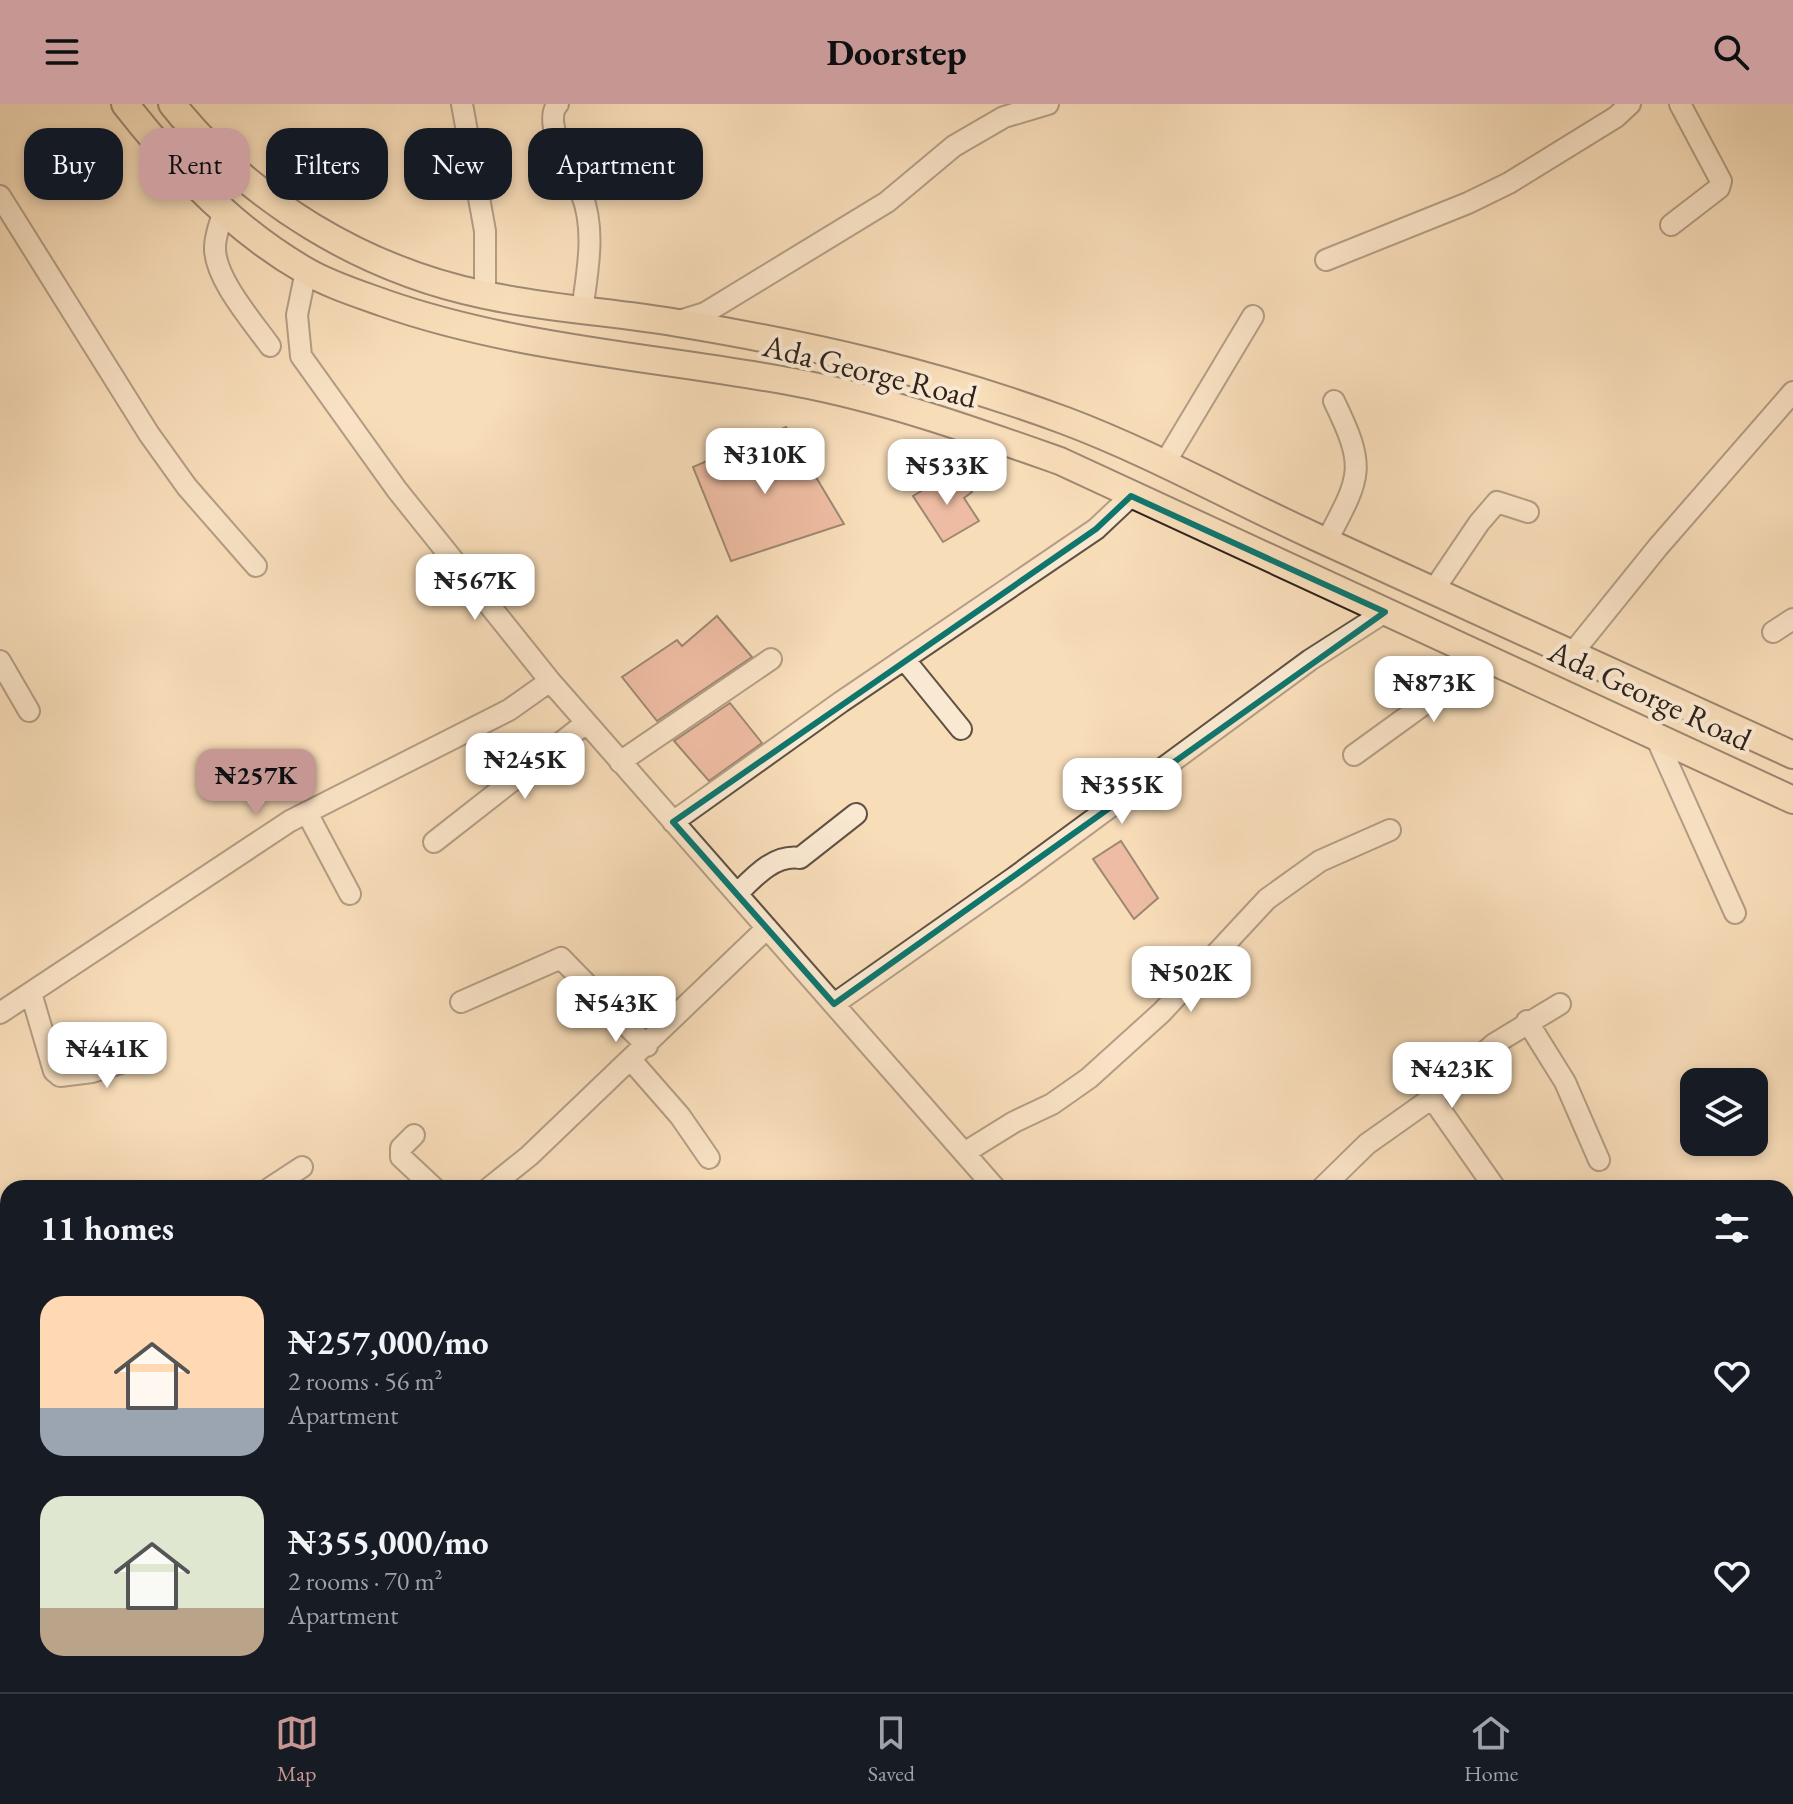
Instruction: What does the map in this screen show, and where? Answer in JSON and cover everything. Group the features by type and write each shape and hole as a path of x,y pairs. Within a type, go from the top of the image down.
{"main road":[{"name":"Ada George Road","path":"125,104 188,180 224,210 306,271 363,296 466,329 795,383 880,402 1060,461 1793,800"},
{"name":"Ada George Road","path":"172,104 222,156 297,218 372,257 429,281 485,295 676,322 820,350 966,385 1071,423 1570,656 1793,755"}],"street":[{"path":"462,104 485,231 485,295"},
{"path":"558,104 552,110 552,119 584,200 588,225 589,253 582,311"},
{"path":"676,322 705,313 887,202 954,146 1004,117 1048,104"},
{"path":"1326,260 1509,183 1616,117 1630,104"},
{"path":"1671,225 1719,188 1721,181 1680,104"},
{"path":"0,196 149,434 187,487 256,566"},
{"path":"224,210 214,244 215,257 240,304 270,346"},
{"path":"306,271 297,335 301,356 397,490 550,681 964,1153 982,1180"},
{"path":"1163,466 1253,316"},
{"path":"1570,656 1658,547 1793,392"},
{"path":"1326,542 1358,476 1356,444 1334,401"},
{"path":"673,822 904,659 1096,529 1131,496"},
{"path":"1433,591 1497,502 1528,512"},
{"path":"834,1004 1015,877 1310,660 1385,612"},
{"path":"1773,632 1793,619"},
{"path":"1354,755 1488,658"},
{"path":"620,762 771,659"},
{"path":"904,659 961,729"},
{"path":"0,661 29,711"},
{"path":"0,1013 196,882 307,813 496,717 550,681"},
{"path":"434,842 586,723"},
{"path":"1655,735 1735,913"},
{"path":"307,813 350,894"},
{"path":"737,894 763,868 789,856 800,858 856,814"},
{"path":"964,1153 1014,1122 1052,1104 1089,1078 1162,1012 1267,899 1320,861 1390,830"},
{"path":"499,1180 639,1053 767,928"},
{"path":"461,1002 561,958 639,1053 709,1158"},
{"path":"31,993 54,1071 60,1076 92,1072 149,1054"},
{"path":"1330,1180 1367,1144 1432,1098 1494,1044 1527,1021 1560,1004"},
{"path":"1527,1021 1565,1082 1599,1160"},
{"path":"1432,1098 1489,1180"},
{"path":"414,1135 401,1148 401,1157 425,1180"},
{"path":"282,1180 302,1167"}],"highlighted area":[{"path":"1131,496 1385,612 834,1004 673,822 1096,529"}],"building":[{"path":"786,427 844,524 731,561 693,467"},
{"path":"951,473 954,482 962,478 972,492 964,498 979,521 943,542 913,496"},
{"path":"717,616 752,657 657,721 622,677 677,640 682,646"},
{"path":"730,703 762,743 709,781 674,741"},
{"path":"1121,841 1158,898 1134,919 1093,859"}]}
